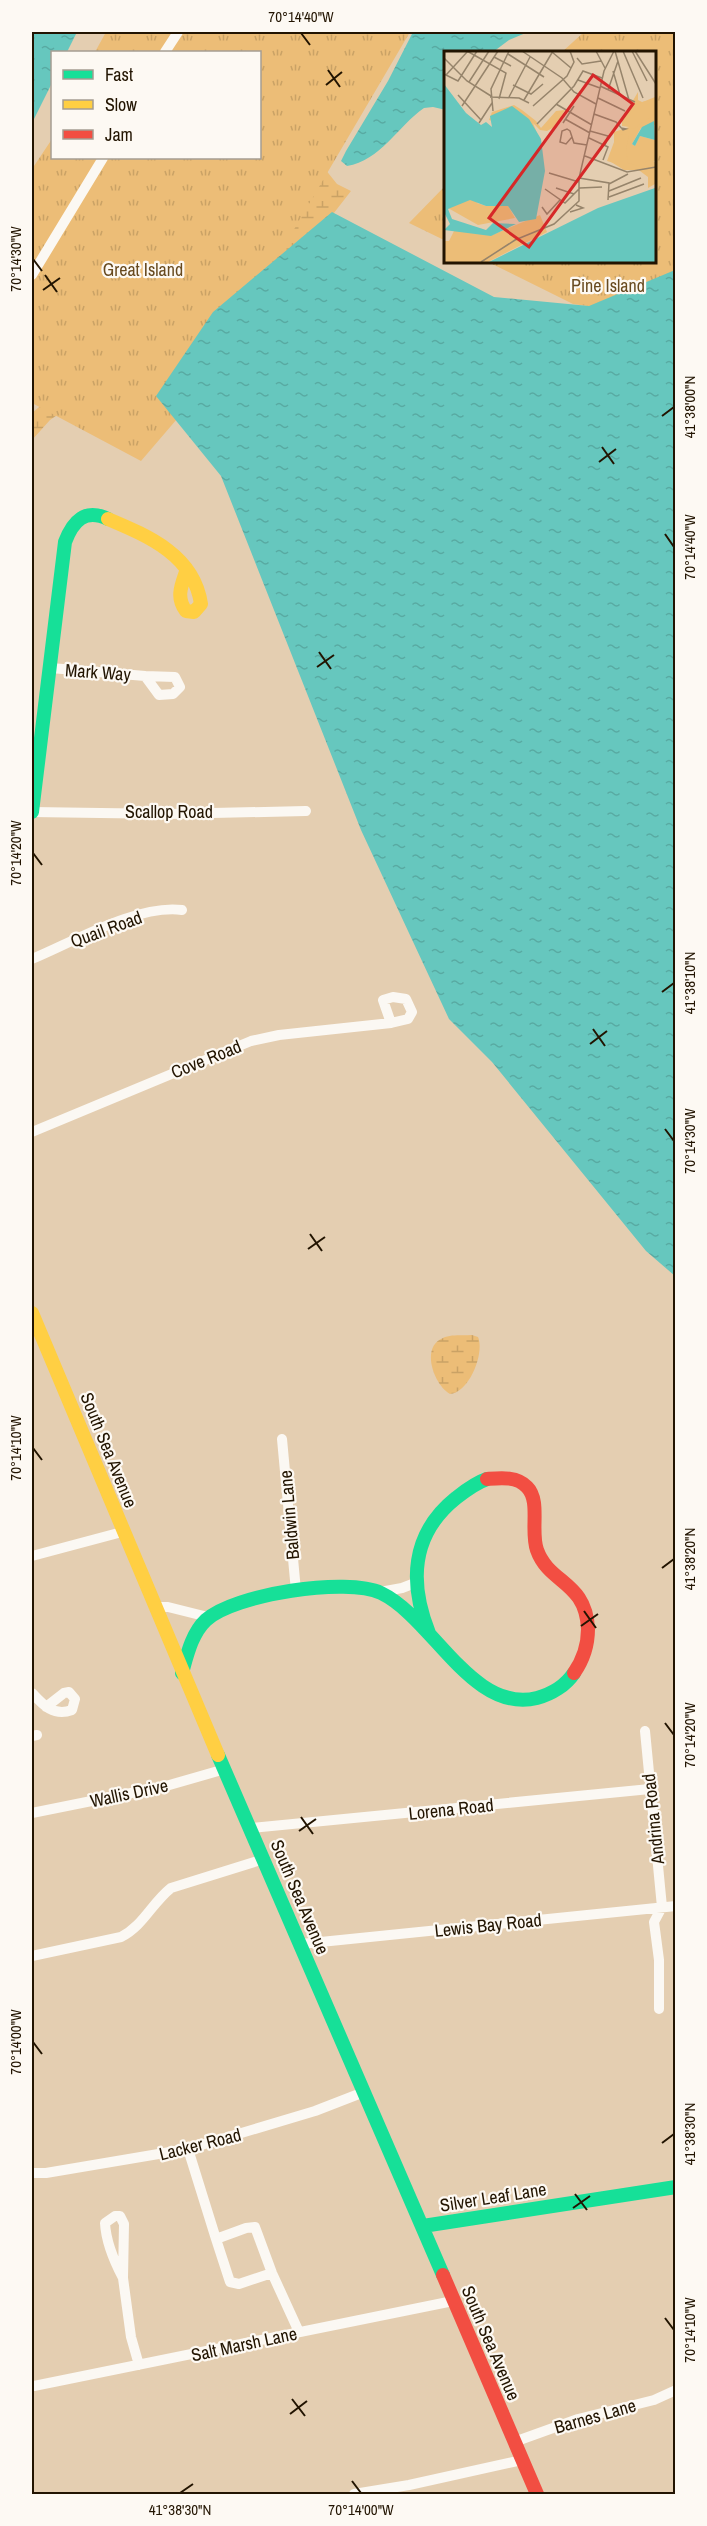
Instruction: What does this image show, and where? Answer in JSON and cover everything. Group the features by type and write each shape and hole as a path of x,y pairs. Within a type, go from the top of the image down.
{"street":[{"path":"166,51 178,32"},
{"path":"32,276 102,159"},
{"path":"32,812 51,668 53,628 62,557 68,531 78,520 91,514 116,520 169,549 176,555 186,572"},
{"name":"Mark Way","path":"51,668 145,676"},
{"name":"Scallop Road","path":"32,812 306,811"},
{"name":"Quail Road","path":"32,959 76,939 132,918 160,910 182,910"},
{"name":"Cove Road","path":"32,1132 251,1041 279,1035 391,1023"},
{"name":"South Sea Avenue","path":"32,1312 182,1673 251,1828 537,2494"},
{"name":"Baldwin Lane","path":"282,1439 296,1591"},
{"path":"182,1673 189,1646 208,1617 239,1603 296,1591 358,1586 380,1592 406,1612 483,1687 494,1694 512,1698 539,1698 561,1686 584,1658 589,1634 582,1600 539,1554 534,1542 536,1514 532,1492 515,1479 484,1479 449,1502 438,1514 421,1545 414,1583 419,1614 429,1633"},
{"path":"32,1556 122,1532"},
{"path":"380,1592 414,1583"},
{"path":"154,1607 168,1607 208,1617"},
{"path":"32,1693 46,1707"},
{"name":"Andrina Road","path":"645,1731 662,1907 654,1922 659,1960 659,2009"},
{"name":"Wallis Drive","path":"32,1812 166,1786 225,1769"},
{"name":"Lorena Road","path":"251,1828 650,1789"},
{"path":"32,1956 121,1936 132,1931 161,1896 171,1888 264,1859"},
{"name":"Lewis Bay Road","path":"301,1944 675,1906"},
{"name":"Lacker Road","path":"32,2173 46,2173 188,2150 315,2111 364,2092"},
{"path":"188,2150 230,2282 239,2284 272,2273"},
{"name":"Silver Leaf Lane","path":"423,2226 675,2187"},
{"path":"123,2278 107,2241 105,2223 115,2216 120,2216 124,2224 123,2278 131,2337 139,2365"},
{"path":"216,2239 255,2227 272,2273 299,2332"},
{"name":"Salt Marsh Lane","path":"34,2386 453,2301"},
{"name":"Barnes Lane","path":"514,2442 578,2419 654,2400 675,2390"},
{"path":"354,2494 411,2490 522,2460"}],"green space":[{"name":"Great Island","path":"106,32 410,32 195,398 141,461 32,403 32,169 51,140 51,159 261,159 261,51 96,51"},
{"name":"Pine Island","path":"584,32 675,32 675,271 615,310 573,304 488,262 656,262 656,51 563,51"},
{"path":"325,169 337,184 351,191 316,236 50,420 32,440 32,413"},
{"path":"444,187 444,240 409,223"},
{"path":"472,1335 478,1337 480,1344 474,1371 463,1387 450,1394 439,1383 435,1375 432,1366 432,1349 443,1338"}],"water":[{"path":"32,32 77,32 68,51 51,51 51,85 32,123"},
{"path":"413,32 528,32 509,40 494,51 444,51 444,110 424,108 379,150 359,163 347,166 341,161 388,81"},
{"path":"332,212 494,297 589,306 675,270 675,1276 646,1251 492,1062 449,1019 361,830 221,476 156,396 213,312"}],"traffic: fast":[{"path":"32,812 65,542 72,528 81,518 93,515 108,519"},
{"path":"429,1633 418,1596 418,1560 422,1543 441,1512 467,1490 487,1479"},
{"path":"182,1673 197,1631 206,1620 220,1611 265,1596 291,1591 343,1587 365,1588 381,1593 400,1605 454,1661 493,1692 514,1699 537,1698 558,1688 574,1673"},
{"path":"218,1755 443,2275"},
{"path":"423,2226 676,2187"}],"traffic: slow":[{"path":"108,519 153,540 179,560 197,587 201,604 194,612 186,611 180,597 186,572"},
{"path":"32,1313 218,1755"}],"traffic: jam":[{"path":"487,1479 513,1479 527,1487 533,1500 537,1550 550,1570 581,1601 586,1613 588,1635 580,1663 574,1673"},
{"path":"443,2275 537,2494"}]}
